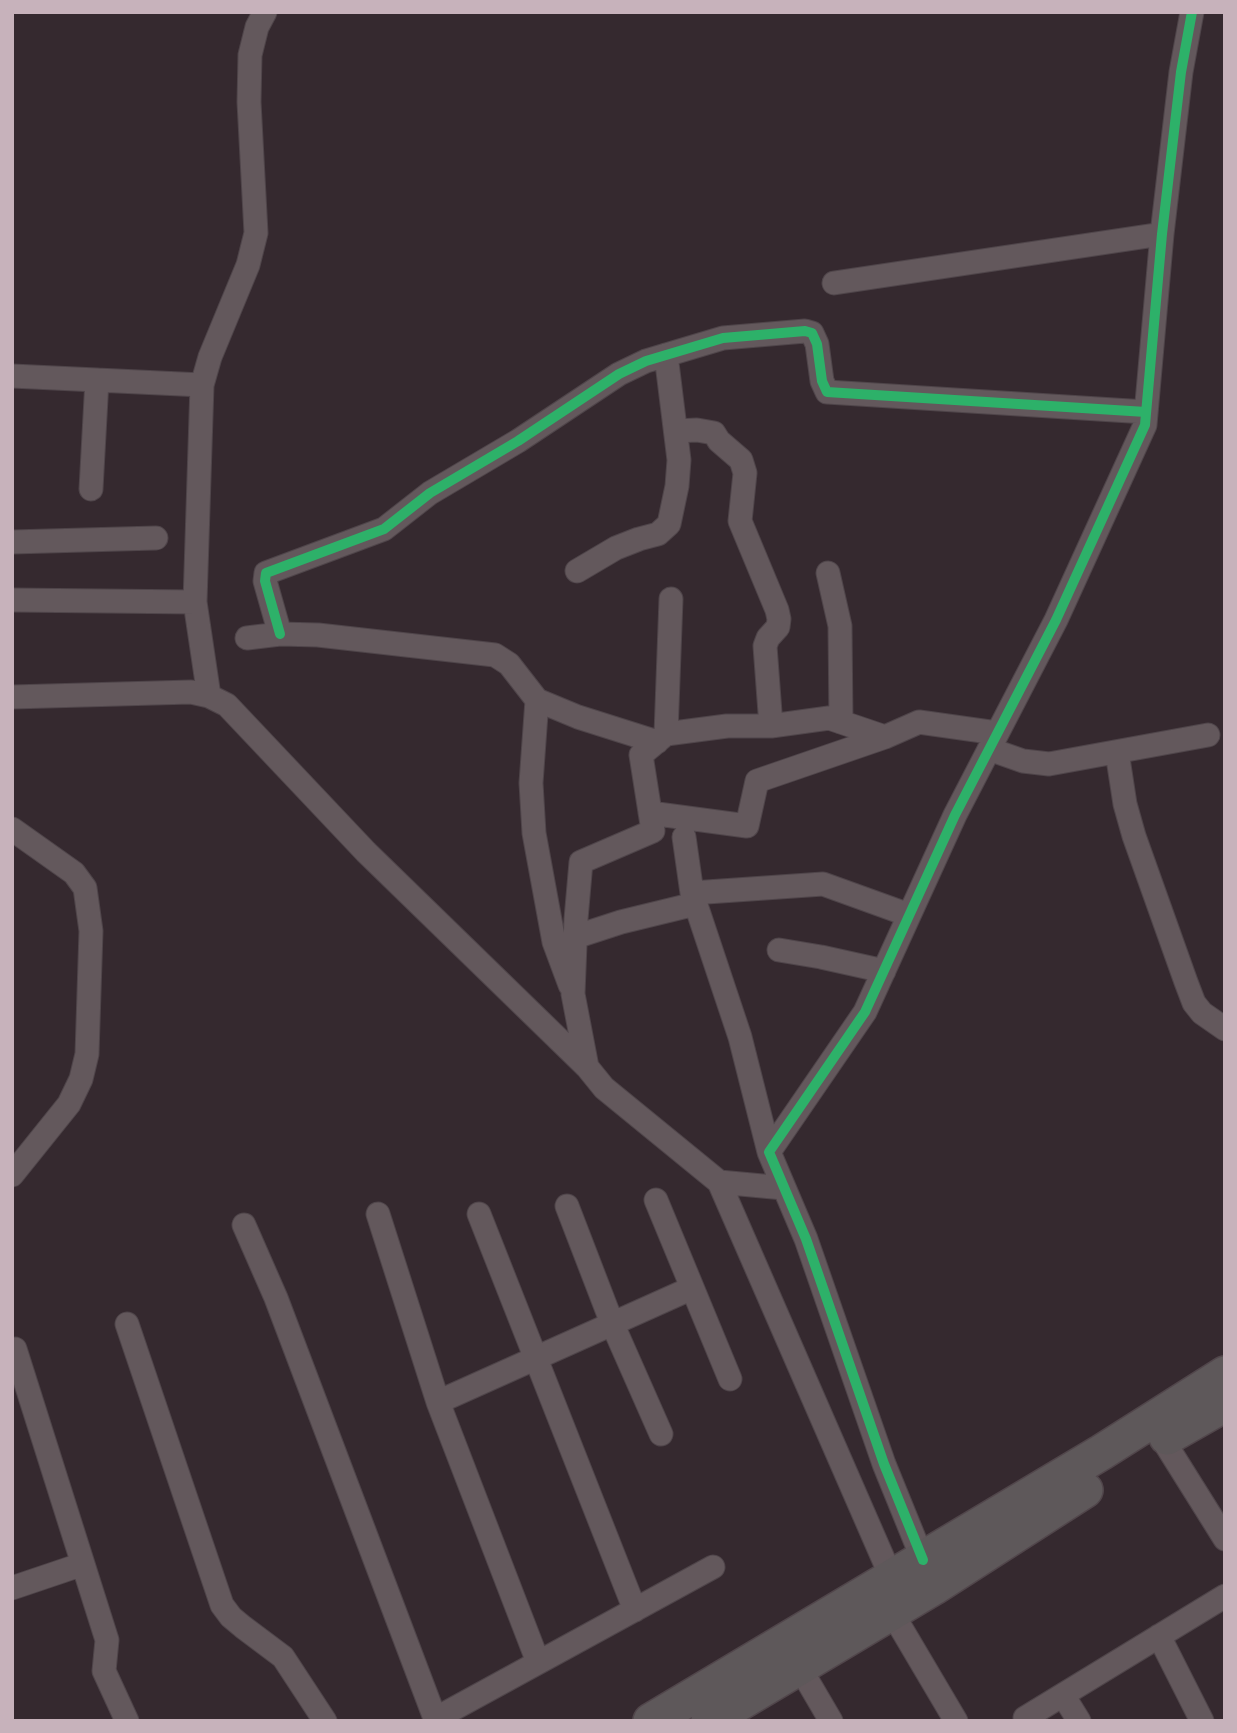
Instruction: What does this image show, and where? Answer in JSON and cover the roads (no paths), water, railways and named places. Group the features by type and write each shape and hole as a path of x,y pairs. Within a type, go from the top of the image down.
{"highway":[{"path":"709,1721 800,1668 895,1598 923,1560 1225,1374"},
{"path":"651,1721 895,1598 1225,1404"}],"street":[{"path":"209,696 195,602 202,385 210,357 248,265 256,233 249,102 250,55 257,27 265,12"},
{"path":"769,1152 865,1012 955,815 1056,620 1145,425 1181,72 1192,12"},
{"path":"834,283 1163,234"},
{"path":"280,634 265,580 266,573 384,529 430,493 518,441 619,374 646,361 723,338 805,331 811,333 817,344 822,381 827,392 1146,412"},
{"path":"577,570 616,548 639,538 658,534 669,524 679,460 666,355"},
{"path":"12,376 202,385"},
{"path":"91,488 97,380"},
{"path":"676,432 697,430 714,433 719,441 741,460 745,473 740,521 779,619 778,626 765,646 771,726"},
{"path":"12,542 156,538"},
{"path":"828,573 840,626 841,722"},
{"path":"573,994 581,862 653,831 641,755 662,738 671,598"},
{"path":"12,600 195,602"},
{"path":"247,638 280,634 360,639 495,655 509,664 537,700 578,717 662,738 727,726 771,726 829,718 885,737"},
{"path":"12,697 191,692 209,696 227,705 366,852 587,1066 604,1088 719,1182 895,1598 956,1721"},
{"path":"537,700 531,783 534,833 554,942 573,994 587,1066"},
{"path":"650,813 747,826 757,781 885,737 919,722 993,741 1023,761 1049,764 1208,735"},
{"path":"1117,752 1125,804 1134,836 1194,1003 1202,1013 1225,1029"},
{"path":"12,830 74,873 85,888 91,931 87,1054 81,1079 69,1104 12,1175"},
{"path":"684,837 693,899 740,1037 769,1152 806,1239 884,1464 923,1560"},
{"path":"575,937 693,899 823,884 909,915"},
{"path":"779,950 884,971"},
{"path":"719,1182 784,1188"},
{"path":"656,1200 730,1379"},
{"path":"567,1206 612,1323 661,1434"},
{"path":"378,1214 438,1402 538,1662"},
{"path":"479,1214 635,1610"},
{"path":"244,1225 276,1298 435,1720 713,1567"},
{"path":"438,1402 692,1288"},
{"path":"127,1324 222,1605 231,1617 284,1657 325,1721"},
{"path":"15,1349 107,1640 104,1671 127,1721"},
{"path":"1163,1440 1225,1539"},
{"path":"12,1588 83,1564"},
{"path":"1025,1718 1225,1597"},
{"path":"1159,1636 1202,1721"},
{"path":"800,1668 831,1721"},
{"path":"1063,1695 1079,1721"}]}
